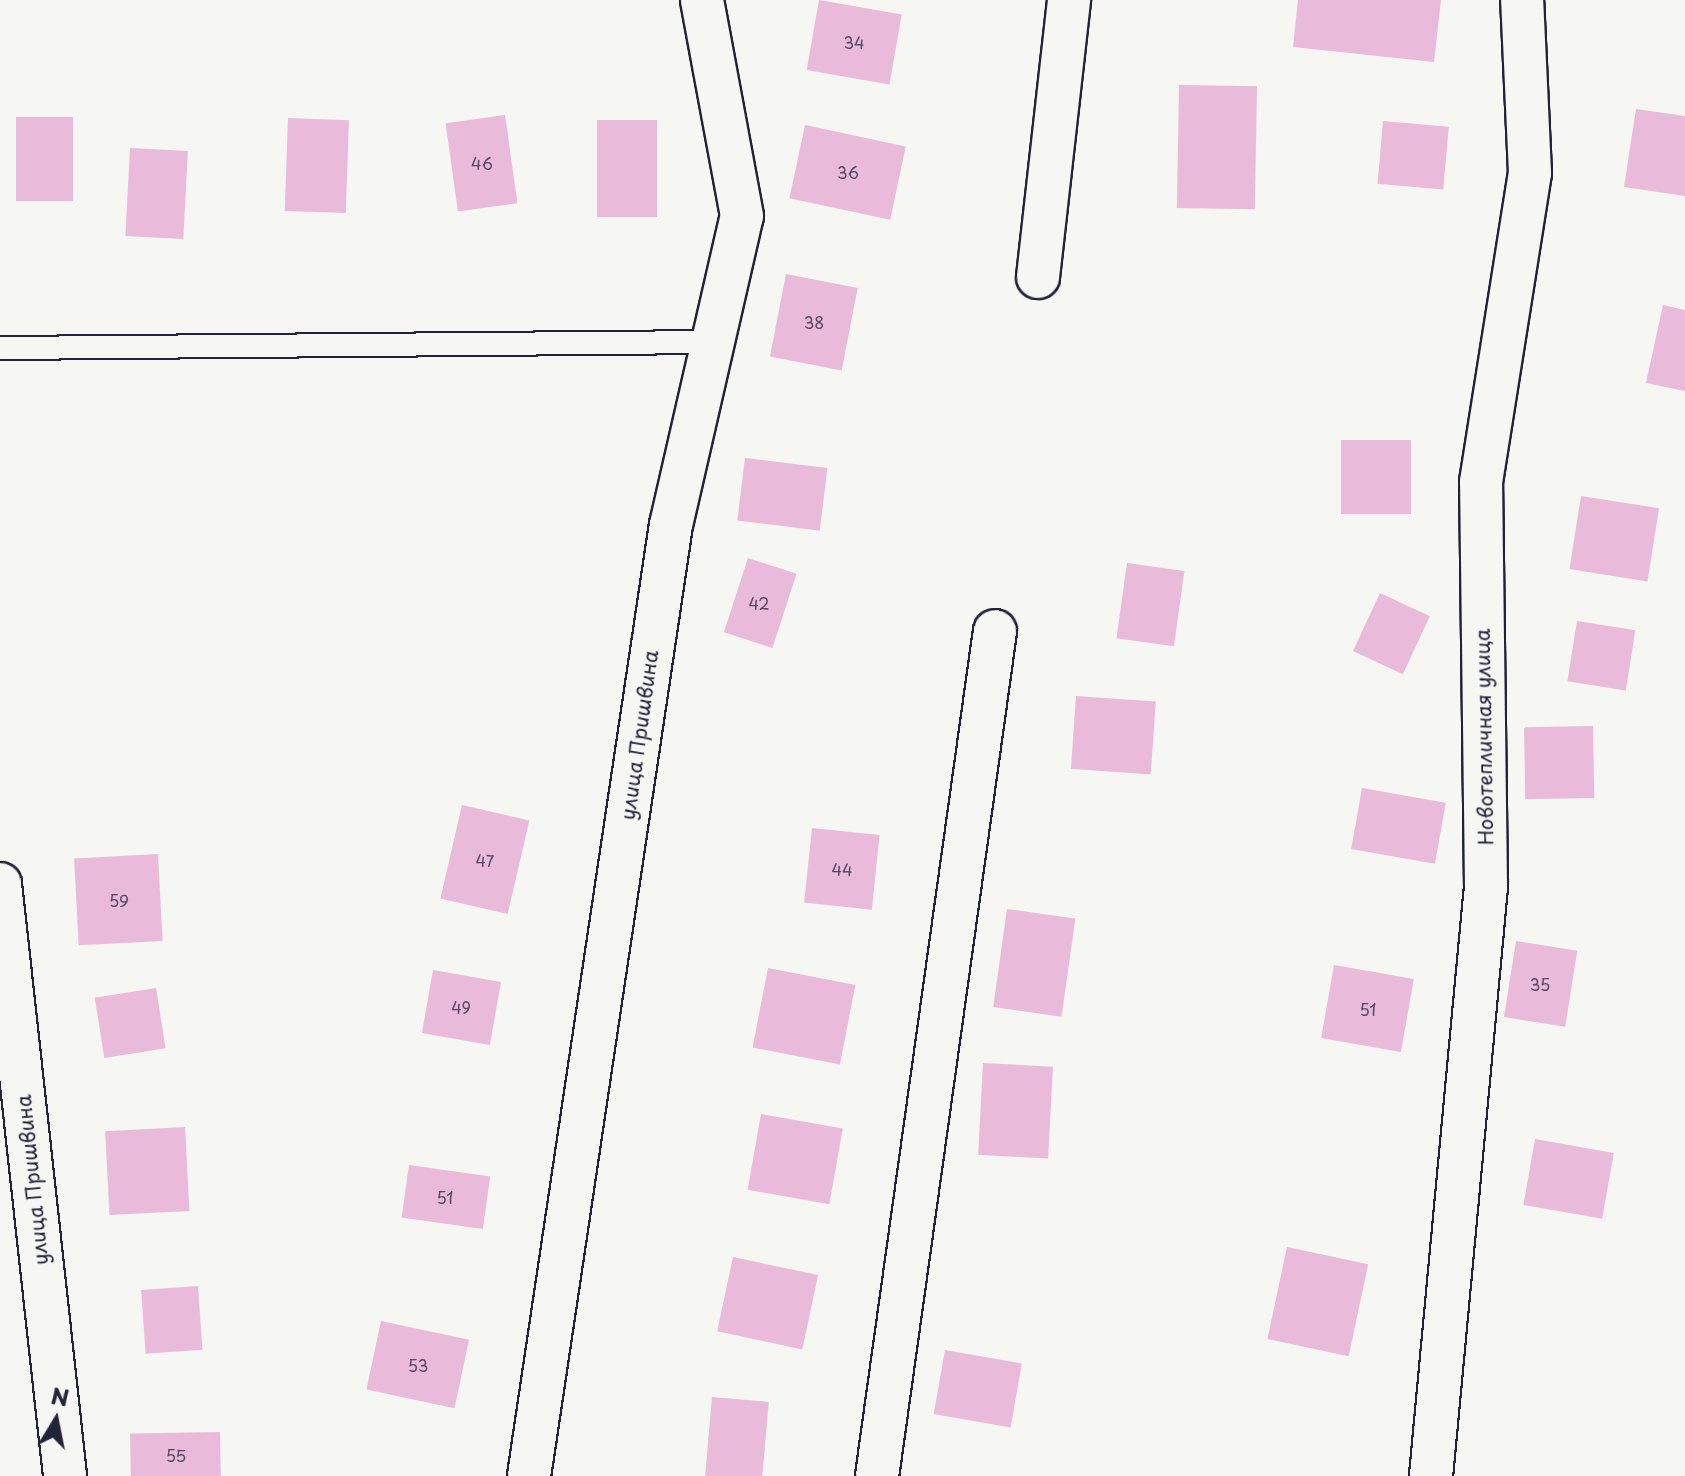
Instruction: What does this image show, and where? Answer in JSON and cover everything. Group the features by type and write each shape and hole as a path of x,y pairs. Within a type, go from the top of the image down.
{"street":[{"name":"улица Пришвина","path":"529,1476 671,525 742,216 702,0"},
{"path":"1038,277 1069,0"},
{"name":"Новотепличная улица","path":"1431,1476 1486,886 1481,482 1530,173 1522,0"},
{"path":"877,1476 995,631"},
{"name":"улица Пришвина","path":"0,884 65,1476"}],"lane":[{"path":"0,348 713,342"}],"building":[{"path":"819,0 902,15 889,85 807,70"},
{"path":"1298,0 1441,0 1434,62 1293,47"},
{"path":"1179,85 1257,86 1255,209 1177,208"},
{"path":"1636,109 1685,116 1685,196 1624,187"},
{"path":"505,115 517,203 458,211 446,123"},
{"path":"16,117 73,117 73,201 16,201"},
{"path":"288,118 349,120 346,213 285,211"},
{"path":"597,120 657,120 657,217 597,217"},
{"path":"1383,121 1449,127 1443,190 1378,184"},
{"path":"805,125 906,146 890,220 789,198"},
{"path":"130,148 188,151 183,239 125,236"},
{"path":"786,274 858,288 842,370 770,356"},
{"path":"1663,305 1685,310 1685,391 1646,383"},
{"path":"1341,440 1411,440 1411,514 1341,514"},
{"path":"745,458 827,468 820,531 737,521"},
{"path":"1581,496 1659,508 1647,581 1569,569"},
{"path":"748,558 797,574 772,648 724,632"},
{"path":"1127,563 1184,571 1174,646 1116,638"},
{"path":"1380,593 1430,616 1403,674 1353,651"},
{"path":"1577,621 1635,630 1626,690 1567,681"},
{"path":"1076,696 1156,702 1151,774 1071,769"},
{"path":"1593,726 1594,798 1525,799 1524,727"},
{"path":"1362,788 1446,803 1435,864 1351,849"},
{"path":"462,805 529,821 508,914 440,899"},
{"path":"812,828 880,835 872,910 804,903"},
{"path":"158,854 163,941 79,945 74,858"},
{"path":"1007,909 1075,919 1062,1017 993,1007"},
{"path":"1516,941 1577,951 1565,1027 1504,1017"},
{"path":"1334,965 1414,979 1401,1052 1321,1038"},
{"path":"768,968 855,985 840,1064 753,1048"},
{"path":"433,970 501,982 490,1045 422,1033"},
{"path":"156,988 166,1048 104,1058 95,998"},
{"path":"983,1063 1053,1067 1048,1159 978,1155"},
{"path":"761,1114 843,1128 829,1204 748,1190"},
{"path":"185,1127 189,1211 110,1215 105,1131"},
{"path":"1535,1139 1614,1153 1602,1219 1523,1205"},
{"path":"409,1165 490,1176 483,1229 402,1217"},
{"path":"1287,1247 1368,1264 1349,1356 1267,1339"},
{"path":"733,1257 818,1275 802,1349 717,1331"},
{"path":"198,1286 202,1350 146,1354 141,1290"},
{"path":"381,1321 469,1340 454,1408 366,1389"},
{"path":"945,1350 1022,1364 1011,1428 934,1414"},
{"path":"712,1397 769,1402 762,1476 705,1476"},
{"path":"220,1432 221,1476 131,1476 130,1434"}]}
